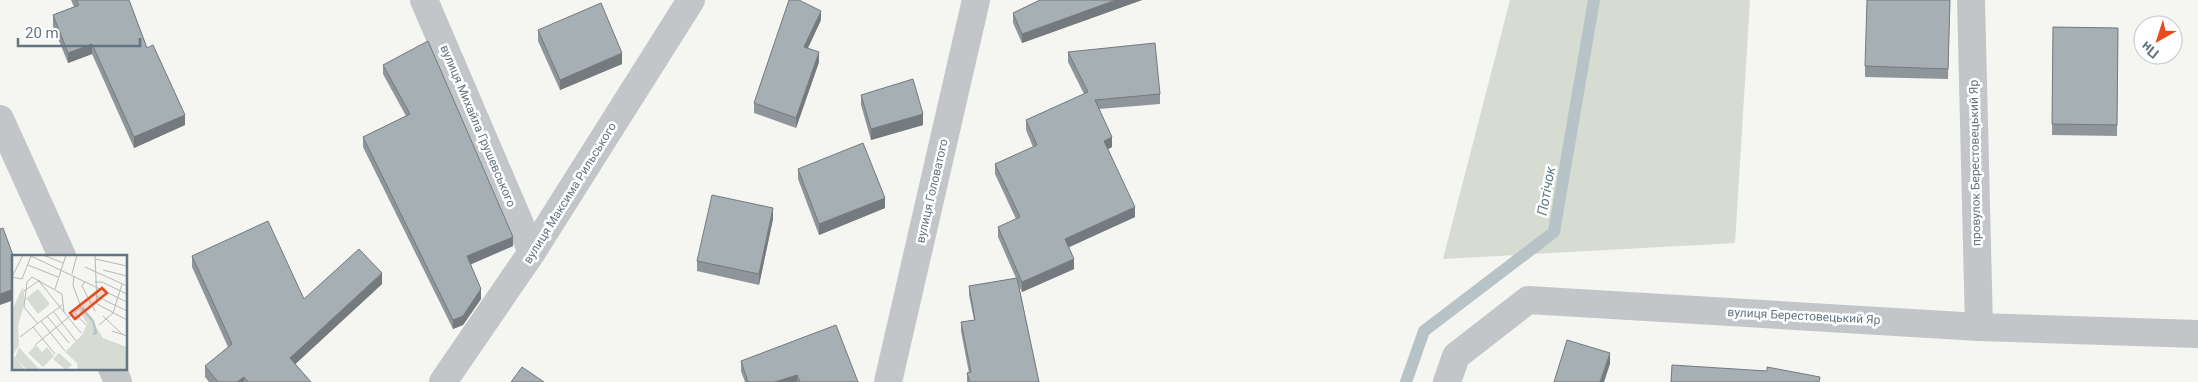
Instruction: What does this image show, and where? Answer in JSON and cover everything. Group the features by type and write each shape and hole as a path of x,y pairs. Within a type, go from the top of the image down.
{"street":[{"name":"вулиця Михайла Грушевського","path":"424,0 532,252"},
{"name":"вулиця Максима Рильського","path":"443,382 532,252 691,0"},
{"name":"вулиця Головатого","path":"888,382 976,0"},
{"name":"провулок Берестовецький Яр","path":"1971,0 1979,327"},
{"path":"0,119 62,255"},
{"name":"вулиця Берестовецький Яр","path":"1447,382 1456,356 1528,300 1979,327 2198,334"},
{"path":"113,370 118,382"}],"shaded area":[{"path":"1510,0 1750,0 1735,243 1443,259"}],"building":[{"path":"76,0 129,0 147,48 153,45 185,115 134,137 92,44 68,53 53,15 79,5"},
{"path":"789,0 799,0 821,11 804,47 819,52 796,118 754,103"},
{"path":"1040,0 1116,0 1022,34 1013,13"},
{"path":"1867,0 1950,0 1948,69 1865,66"},
{"path":"601,3 622,53 560,80 538,30"},
{"path":"2053,27 2118,28 2117,125 2052,124"},
{"path":"428,41 513,237 467,256 481,289 463,316 453,320 363,137 410,114 383,65"},
{"path":"1155,43 1160,94 1095,100 1112,137 1104,141 1135,207 1065,239 1074,259 1022,282 998,227 1020,217 995,164 1037,145 1026,120 1088,92 1068,52"},
{"path":"913,79 923,114 871,129 861,95"},
{"path":"863,143 885,198 819,224 798,169"},
{"path":"712,195 773,208 759,274 697,261"},
{"path":"268,221 304,299 359,249 382,273 290,358 311,382 248,382 244,377 237,382 218,382 205,366 232,344 192,256"},
{"path":"3,228 13,255 12,290 0,294 0,229"},
{"path":"1017,278 1039,382 970,382 967,373 971,372 961,322 975,320 969,286"},
{"path":"836,325 858,382 800,382 797,375 775,382 748,382 741,361"},
{"path":"1567,340 1610,353 1600,382 1554,382"},
{"path":"1672,365 1767,371 1767,367 1820,377 1819,382 1671,382"},
{"path":"522,367 544,382 511,382"}],"waterway":[{"name":"Потічок","path":"1406,382 1424,331 1554,232 1594,0"}]}
